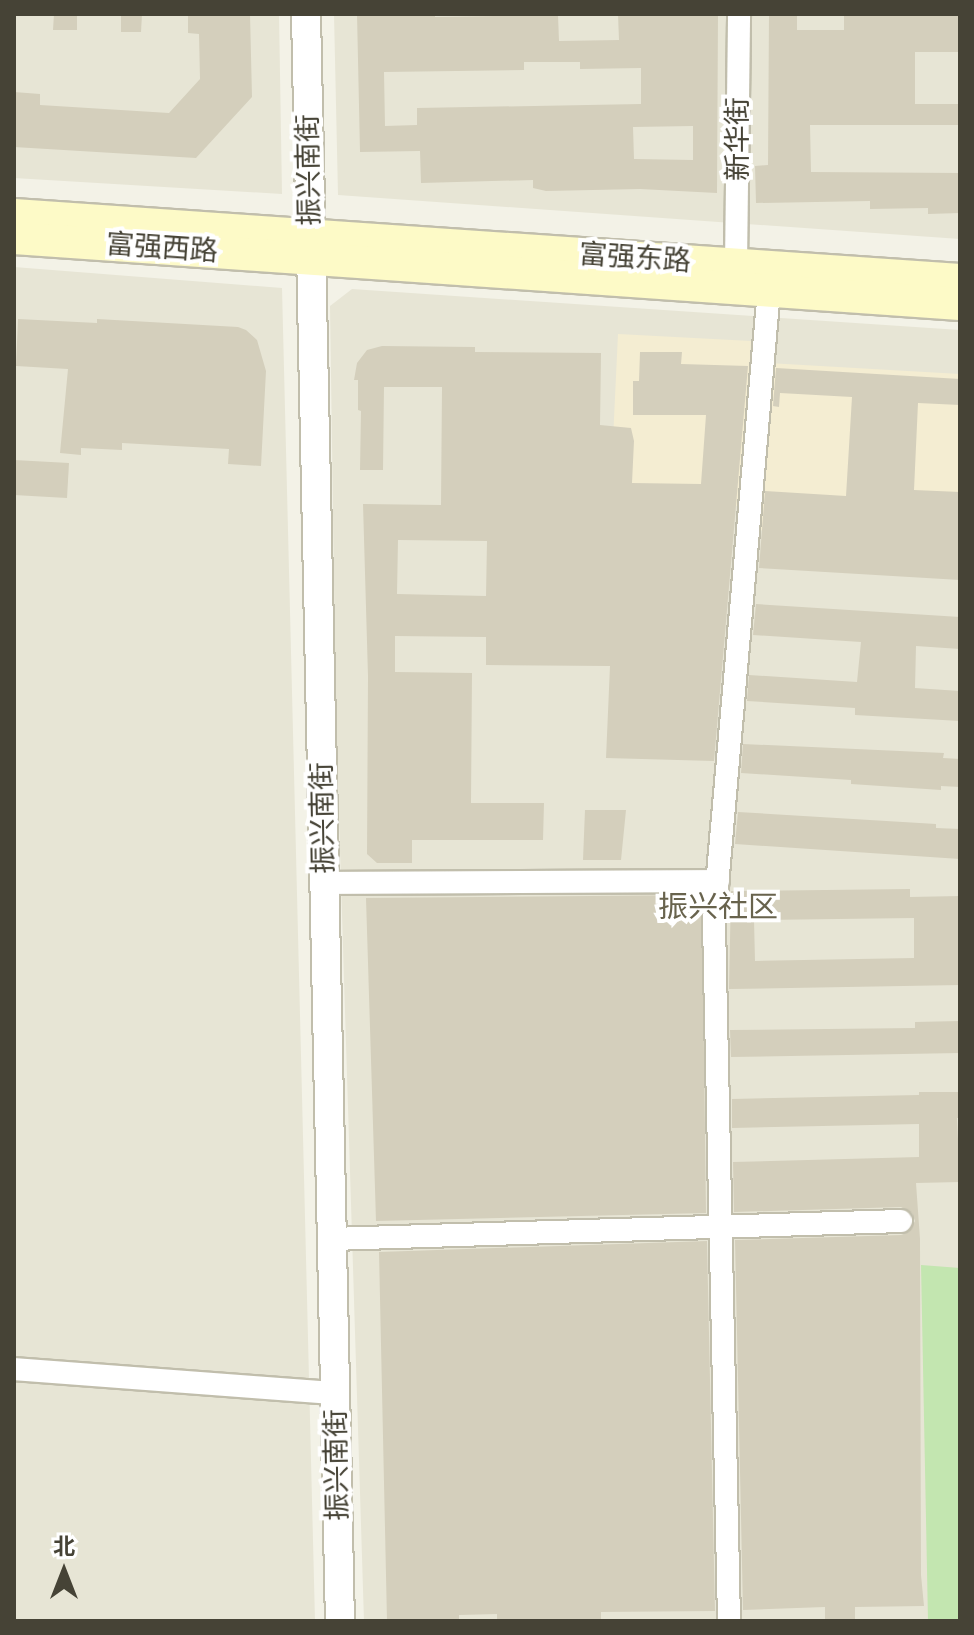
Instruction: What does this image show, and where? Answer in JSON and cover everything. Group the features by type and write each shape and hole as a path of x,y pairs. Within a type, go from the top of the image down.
{"main road":[{"name":"富强西路","path":"14,215 310,247"},
{"name":"富强西路","path":"14,238 310,247"},
{"name":"富强东路","path":"310,247 736,265 960,280"},
{"name":"富强东路","path":"310,247 769,290 960,304"}],"street":[{"name":"振兴南街","path":"306,14 340,1621"},
{"name":"新华街","path":"736,265 739,14"},
{"path":"729,1621 714,920 769,290"},
{"path":"324,883 718,881"},
{"path":"332,1239 901,1221"},
{"path":"14,1369 335,1393"}],"shaded area":[{"path":"14,14 279,14 282,194 14,178"},
{"path":"334,14 960,14 960,239 338,195"},
{"path":"14,267 282,288 315,1621 14,1621"},
{"path":"352,289 960,330 960,1621 364,1621 336,722 330,306"},
{"path":"618,334 751,341 741,506 610,503"},
{"path":"768,363 960,374 960,541 754,530"}],"green space":[{"path":"921,1265 960,1268 960,1621 928,1621"}],"building":[{"path":"54,14 77,14 77,30 53,30"},
{"path":"121,14 142,14 141,32 121,32"},
{"path":"188,14 250,14 252,97 196,158 14,147 14,92 40,94 40,105 169,113 200,79 199,34 188,33"},
{"path":"357,14 435,14 435,17 558,15 559,41 619,40 618,14 718,14 717,193 640,189 546,191 533,188 533,180 421,183 420,151 360,152","holes":["524,62 580,62 580,69 641,68 641,104 417,108 417,125 385,126 384,72 524,70","693,126 693,160 634,159 633,127"]},
{"path":"769,14 797,14 797,30 844,30 844,14 960,14 960,52 915,52 915,104 960,104 960,125 810,125 811,172 960,173 960,213 928,214 928,208 870,209 870,201 756,203 755,166 768,165"},
{"path":"18,319 97,323 97,319 238,327 246,330 257,340 266,371 261,466 228,464 229,449 122,443 122,450 81,448 81,455 60,453 68,369 16,366"},
{"path":"382,346 475,347 475,352 601,353 600,425 631,428 634,441 632,483 701,484 706,415 633,415 633,381 639,381 640,352 682,352 681,364 748,366 714,761 606,758 610,666 486,665 486,637 395,636 395,672 472,673 471,803 544,803 543,840 412,840 412,863 377,863 367,854 368,676 363,504 441,505 442,387 384,387 383,470 360,470 361,411 358,410 358,380 354,380 357,363 367,350","holes":["398,540 487,541 486,596 397,594"]},
{"path":"776,368 960,379 960,405 918,403 914,490 960,492 960,580 759,568 765,491 846,496 852,397 780,393 779,407 773,406"},
{"path":"14,460 69,463 67,498 14,495"},
{"path":"756,604 960,617 960,649 916,646 915,688 960,691 960,721 855,715 855,708 747,701 749,675 857,682 861,642 753,635"},
{"path":"743,744 944,753 943,758 960,759 960,787 941,786 941,790 741,773"},
{"path":"585,810 626,810 621,860 583,860"},
{"path":"738,812 936,824 936,828 960,829 960,859 735,844"},
{"path":"910,889 910,897 960,896 960,985 729,989 731,891","holes":["914,918 914,958 755,961 754,920"]},
{"path":"702,895 706,1213 376,1221 366,898"},
{"path":"960,1021 960,1053 731,1057 730,1030 915,1028 915,1022"},
{"path":"919,1092 960,1092 960,1118 957,1118 960,1182 916,1183 920,1239 921,1575 924,1606 855,1607 855,1621 825,1621 825,1607 743,1610 735,1240 901,1235 909,1232 915,1221 912,1213 901,1207 734,1212 733,1162 919,1157 919,1124 732,1128 732,1099 919,1095"},
{"path":"707,1241 715,1611 601,1612 601,1621 497,1621 497,1614 459,1615 459,1621 387,1621 379,1252"}],"district":[{"name":"振兴社区","path":"718,907"}]}
